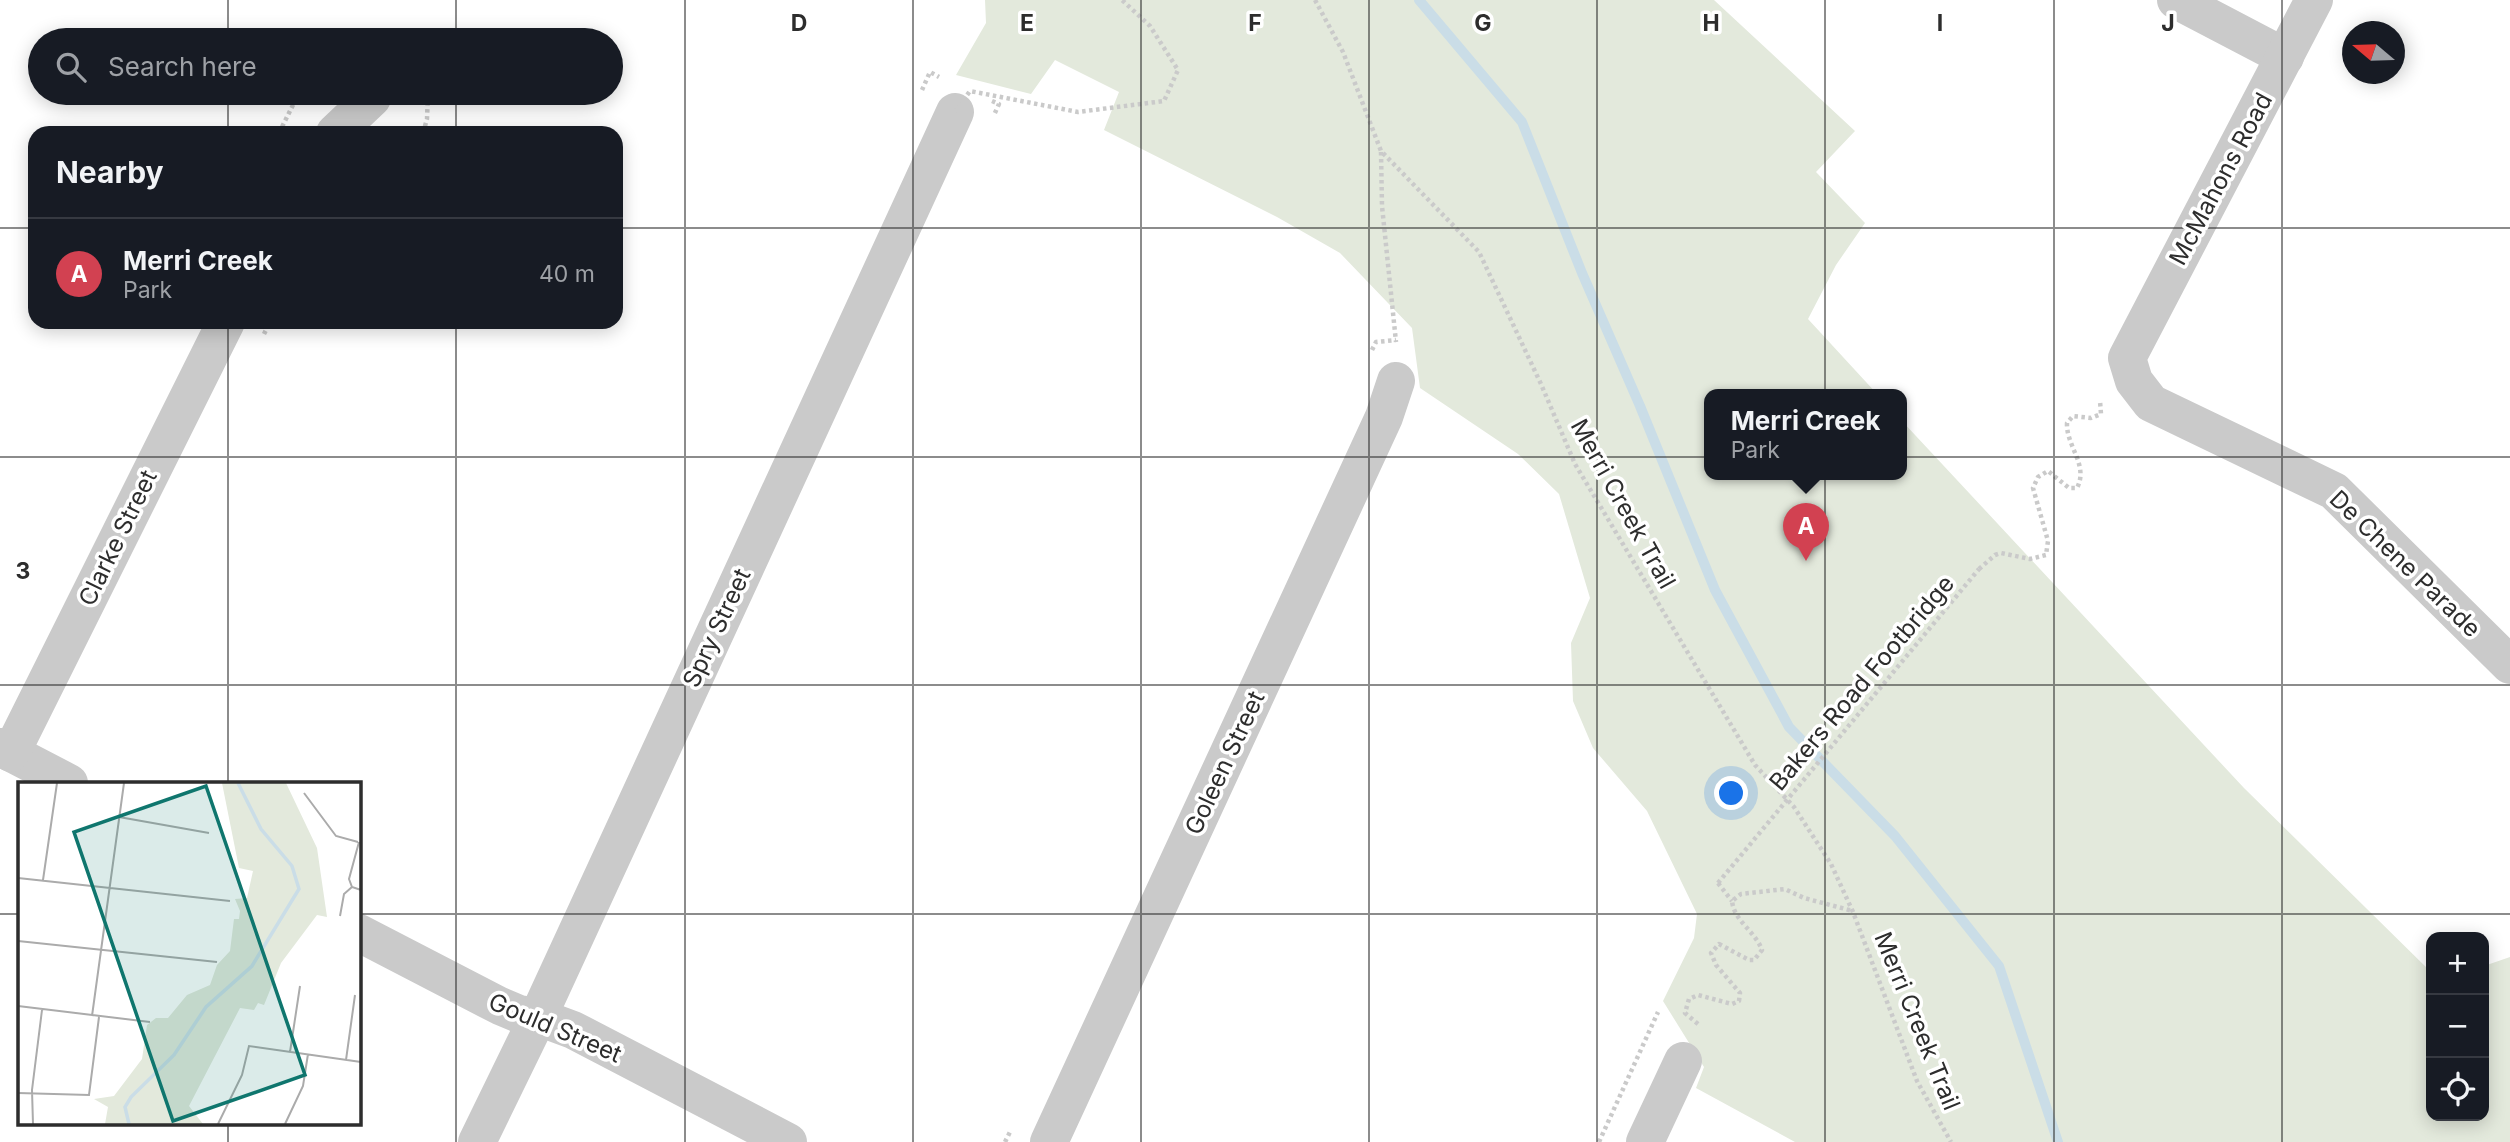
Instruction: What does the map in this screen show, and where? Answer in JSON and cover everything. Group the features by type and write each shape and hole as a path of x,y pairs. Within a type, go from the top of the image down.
{"street":[{"path":"2176,0 2285,57"},
{"name":"McMahons Road","path":"2131,370 2314,0"},
{"path":"342,126 365,105"},
{"name":"Spry Street","path":"477,1142 538,1017 955,112"},
{"name":"Clarke Street","path":"5,750 222,329"},
{"name":"De Chene Parade","path":"2131,370 2151,403 2334,491 2510,665"},
{"name":"Goleen Street","path":"1049,1142 1384,417 1396,382"},
{"path":"5,750 67,782"},
{"name":"Gould Street","path":"360,934 500,1006 573,1030 788,1142"},
{"path":"1645,1142 1683,1061"}],"path":[{"path":"955,112 970,91 1078,112 1164,101 1178,70 1150,26 1122,0"},
{"name":"Merri Creek Trail","path":"1315,0 1343,52 1381,151 1479,252 1575,464 1755,765 1794,807 1831,864 1853,912 1917,1082 1951,1142"},
{"path":"282,126 293,105"},
{"path":"425,126 428,105"},
{"path":"1381,151 1382,206 1396,327 1396,382"},
{"name":"Bakers Road Footbridge","path":"1732,901 1718,883 1979,569 2001,553 2030,559 2046,555 2048,541 2033,488 2038,477 2048,471 2069,488 2077,488 2081,480 2081,465 2067,434 2067,423 2074,416 2091,418 2101,414 2098,391 2105,388 2115,391 2131,370"},
{"name":"Merri Creek Trail","path":"1732,901 1741,894 1785,889 1804,898 1853,912"},
{"path":"1702,1028 1685,1013 1689,999 1699,995 1732,1004 1739,1001 1740,993 1716,965 1710,953 1719,944 1754,960 1762,950 1758,940 1733,911 1732,901"},
{"path":"1599,1142 1658,1012"}],"shaded area":[{"path":"985,0 1714,0 1855,131 1816,172 1865,223 1836,265 1808,319 1872,389 1704,389 1704,480 1907,480 1907,426 2244,788 2426,967 2426,1121 2489,1121 2489,964 2510,957 2510,1142 1795,1142 1696,1088 1704,1067 1663,1001 1694,938 1697,914 1647,811 1593,748 1573,701 1571,643 1590,598 1559,494 1518,454 1420,388 1412,328 1340,253 1277,217 1104,130 1119,92 1055,60 1031,94 956,75 986,23"}],"waterway":[{"path":"1419,0 1522,122 1715,590 1789,727 1895,836 1999,966 2058,1142"}],"place":[{"name":"Merri Creek","path":"1806,561"}]}
